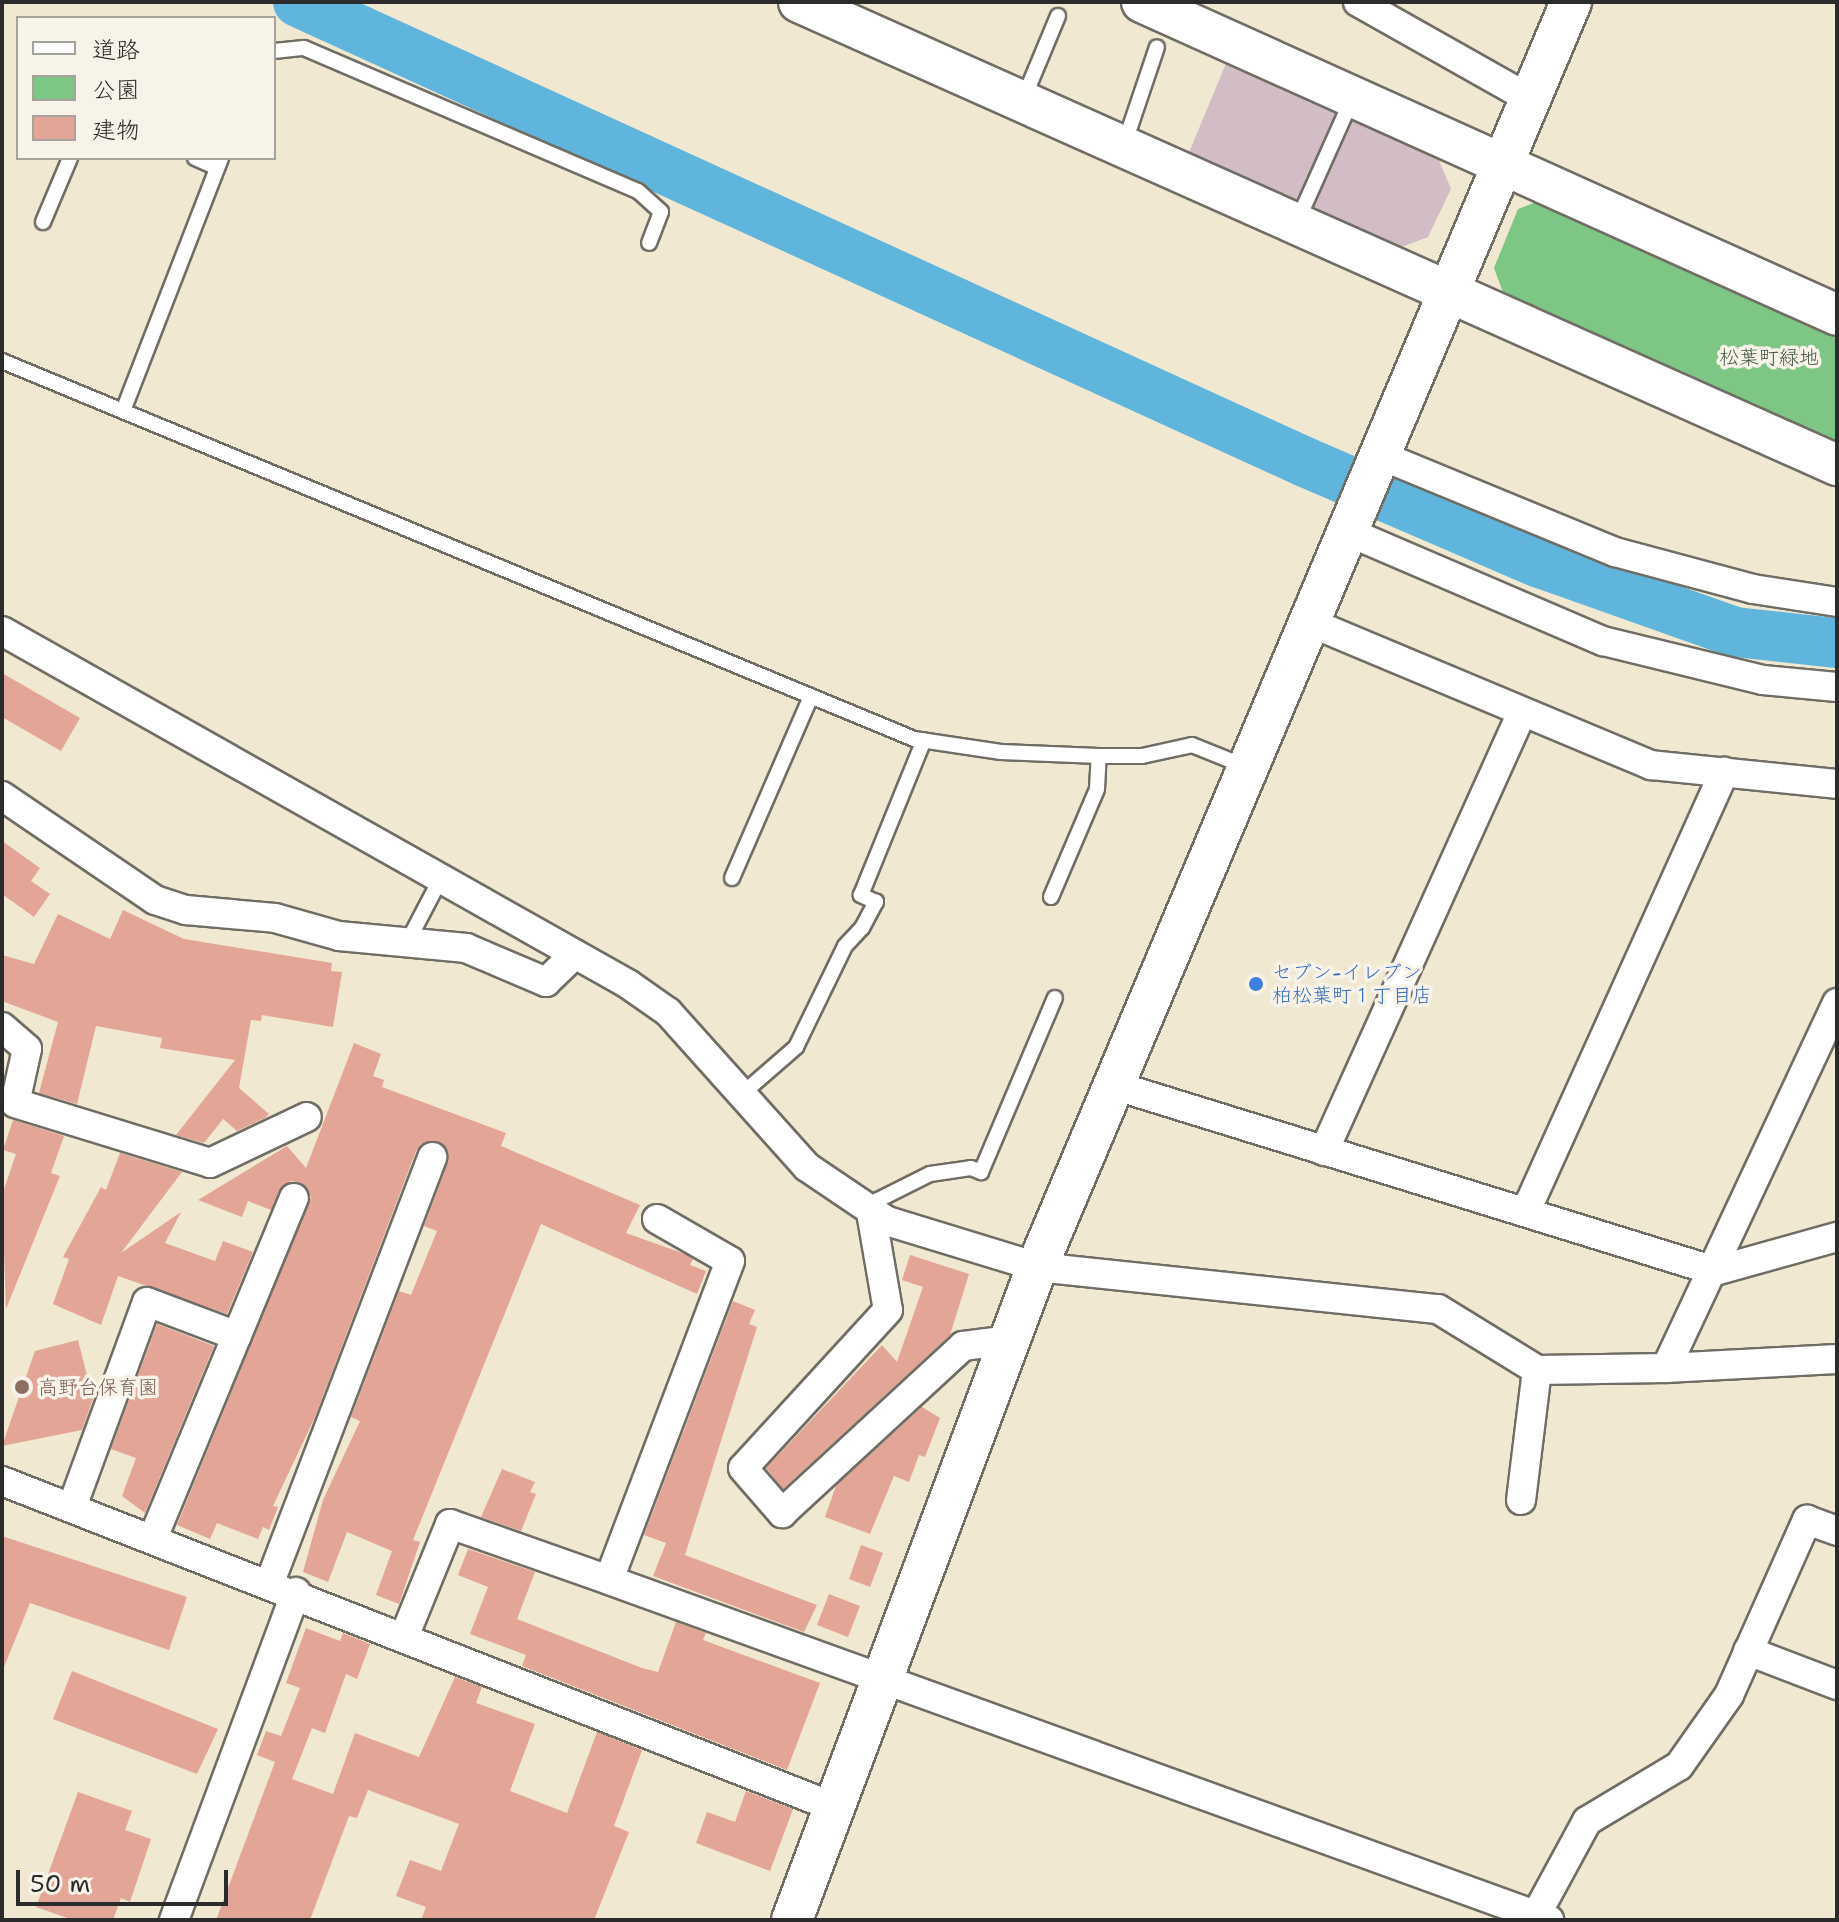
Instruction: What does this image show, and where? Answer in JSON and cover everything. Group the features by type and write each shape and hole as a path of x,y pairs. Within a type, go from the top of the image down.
{"street":[{"path":"799,2 1837,465"},
{"path":"1142,2 1500,163 1828,303"},
{"path":"1358,2 1530,99"},
{"path":"792,1920 1037,1267 1446,288 1571,2"},
{"path":"1375,460 1615,552 1753,589 1837,602"},
{"path":"1350,523 1603,641 1763,680 1837,687"},
{"path":"1309,622 1651,765 1837,784"},
{"path":"2,631 575,954 668,1012 807,1167 871,1212 1037,1267 1438,1309 1537,1370 1666,1368 1837,1359"},
{"path":"1324,1151 1522,713"},
{"path":"1526,1211 1724,772"},
{"path":"2,796 155,900 186,910 275,918 339,936 466,948 546,982 575,954"},
{"path":"1666,1368 1715,1271 1837,1003"},
{"path":"2,1027 27,1049 15,1103 210,1163 307,1117"},
{"path":"1113,1085 1715,1271 1837,1237"},
{"path":"174,1920 283,1587 432,1157"},
{"path":"153,1538 294,1198"},
{"path":"871,1212 888,1310 743,1468 782,1513 963,1346 1009,1340"},
{"path":"609,1580 730,1261 657,1219"},
{"path":"72,1507 147,1302 237,1336"},
{"path":"1521,1500 1537,1370"},
{"path":"2,1481 283,1587 834,1807"},
{"path":"404,1637 450,1524 1542,1918 1587,1821 1679,1766 1729,1695 1807,1520 1837,1531"},
{"path":"1748,1651 1837,1685"}],"lane":[{"path":"1023,101 1058,16"},
{"path":"1124,145 1157,47"},
{"path":"276,51 304,48 638,191 661,212 649,243"},
{"path":"1297,223 1353,97"},
{"path":"43,222 69,160"},
{"path":"123,411 219,163"},
{"path":"2,361 924,740 1001,752 1099,756 1142,756 1192,745 1247,768"},
{"path":"732,878 811,696"},
{"path":"742,1094 796,1047 845,946 876,902 861,895 924,740"},
{"path":"1051,897 1097,789 1099,756"},
{"path":"407,943 441,878"},
{"path":"871,1212 878,1200 930,1174 971,1168 981,1172 1055,998"}],"shaded area":[{"path":"1229,56 1435,151 1451,189 1428,237 1391,251 1186,160"}],"green space":[{"name":"松葉町緑地","path":"1549,197 1837,326 1837,450 1505,298 1494,268 1518,209"}],"building":[{"path":"2,673 80,718 61,751 2,717"},
{"path":"2,841 40,868 31,881 50,894 34,917 2,894"},
{"path":"123,910 184,939 332,963 331,971 342,972 333,1027 262,1015 261,1021 251,1020 239,1088 269,1114 265,1118 237,1131 223,1119 204,1143 176,1135 235,1060 160,1048 162,1038 96,1026 77,1104 39,1093 58,1022 2,1001 2,955 34,964 58,914 110,939"},
{"path":"354,1043 381,1054 373,1076 384,1080 382,1087 506,1133 501,1146 640,1205 626,1233 685,1254 693,1259 690,1265 706,1271 697,1294 541,1224 413,1540 420,1542 399,1604 376,1595 392,1551 347,1532 328,1582 303,1572 323,1500 360,1421 351,1417 399,1291 411,1295 437,1231 424,1226 448,1162 446,1147 437,1141 422,1143 416,1151 315,1417 273,1506 278,1507 269,1530 263,1527 258,1539 217,1523 210,1539 177,1525 311,1197 301,1183 291,1181 279,1191 271,1210 248,1201 242,1217 198,1200 287,1146 306,1168"},
{"path":"13,1120 64,1136 51,1173 60,1176 6,1309 2,1195 16,1154 3,1150"},
{"path":"120,1153 182,1172 121,1253 181,1212 165,1243 215,1261 223,1241 253,1252 227,1314 118,1276 101,1325 53,1304 69,1259 63,1257 101,1187 106,1190"},
{"path":"910,1255 969,1274 950,1335 783,1489 766,1468 882,1345 897,1362 923,1287 902,1280"},
{"path":"733,1301 755,1310 749,1324 757,1327 685,1555 817,1605 804,1632 653,1576 666,1543 644,1535"},
{"path":"157,1324 214,1346 145,1513 122,1496 136,1458 111,1449"},
{"path":"78,1340 93,1399 82,1430 2,1446 35,1351"},
{"path":"922,1407 940,1418 925,1457 919,1455 909,1482 894,1476 870,1534 825,1517 836,1486"},
{"path":"502,1469 535,1482 530,1492 536,1494 521,1531 481,1517"},
{"path":"2,1536 187,1597 169,1650 30,1603 2,1672"},
{"path":"861,1545 883,1553 870,1587 849,1579"},
{"path":"468,1549 535,1572 517,1619 642,1668 658,1672 676,1622 706,1633 703,1640 820,1683 787,1770 522,1666 526,1655 470,1634 488,1587 458,1575"},
{"path":"829,1594 860,1606 848,1637 817,1625"},
{"path":"306,1628 340,1641 343,1633 370,1644 357,1679 346,1674 325,1733 312,1728 292,1779 333,1794 355,1733 419,1757 455,1677 482,1687 476,1703 535,1724 510,1791 567,1813 597,1732 642,1750 614,1826 629,1832 594,1920 421,1920 426,1907 396,1896 410,1860 441,1871 459,1824 368,1790 357,1818 349,1816 310,1920 216,1920 275,1762 257,1755 266,1731 281,1736 300,1688 286,1683"},
{"path":"72,1671 218,1729 197,1774 53,1719"},
{"path":"746,1791 793,1809 770,1871 696,1843 707,1812 735,1822"},
{"path":"78,1792 132,1811 125,1830 151,1839 130,1902 121,1898 113,1920 73,1920 36,1907"}],"waterway":[{"path":"298,2 1305,462 1540,563 1735,632 1837,643"}],"place":[{"name":"セブン-イレブン 柏松葉町１丁目店","path":"1256,984"},
{"name":"高野台保育園","path":"22,1387"}]}
